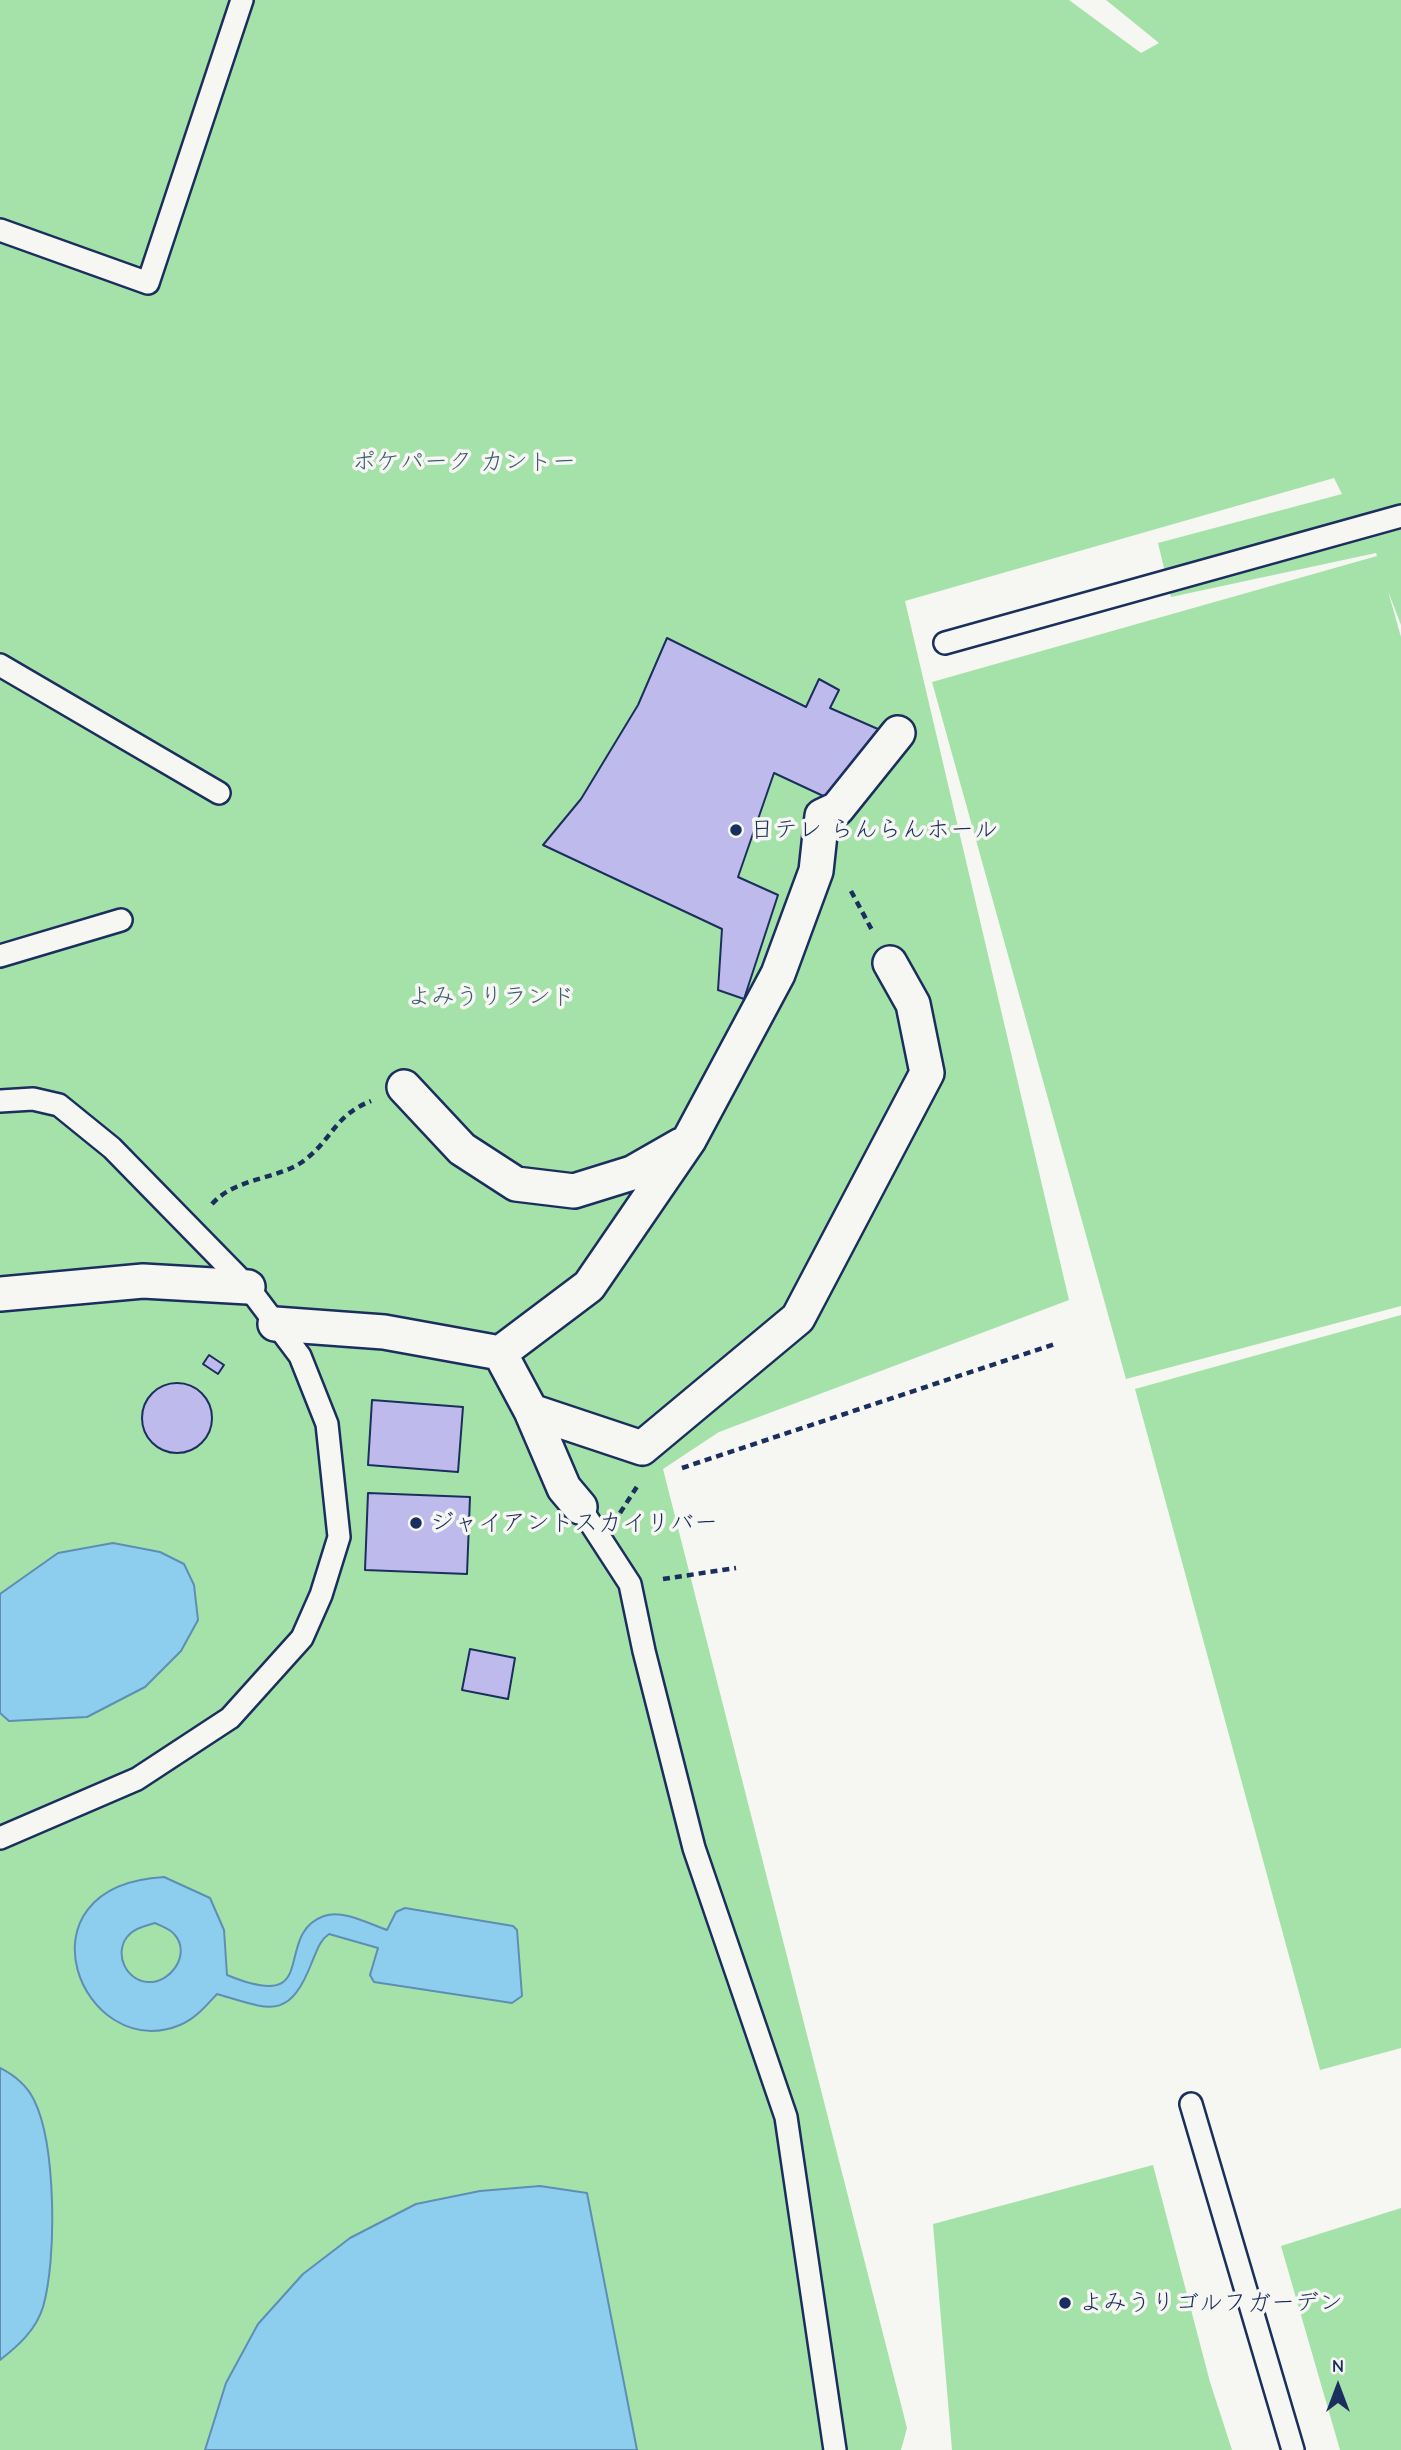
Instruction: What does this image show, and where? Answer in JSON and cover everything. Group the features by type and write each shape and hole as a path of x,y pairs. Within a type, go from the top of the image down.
{"street":[{"path":"275,1324 384,1332 500,1353 589,1286 689,1140 778,974 816,871 822,816 837,808 898,733"},
{"path":"531,1411 642,1448 798,1318 927,1073 913,1004 890,963"},
{"path":"404,1087 462,1149 516,1184 574,1192 632,1173 689,1140"},
{"path":"0,1294 143,1281 248,1287"},
{"path":"500,1353 531,1411 564,1488 580,1507"}],"lane":[{"path":"0,230 148,284 242,0"},
{"path":"945,643 1401,516"},
{"path":"0,665 219,793"},
{"path":"0,956 121,920"},
{"path":"0,1101 33,1099 59,1105 112,1148 248,1287 300,1356 327,1424 339,1537 321,1595 302,1638 229,1718 137,1779 0,1838"},
{"path":"580,1507 601,1543 631,1584 643,1651 694,1848 786,2117 835,2450"},
{"path":"1191,2104 1293,2450"}],"path":[{"path":"849,888 890,963"},
{"path":"190,1228 223,1192 305,1160 350,1110 404,1087"},
{"path":"680,1469 1055,1344"},
{"path":"601,1543 641,1481"},
{"path":"631,1584 736,1568"}],"green space":[{"name":"よみうりランド","path":"0,0 1069,0 1141,53 1159,43 1106,0 1401,0 1401,625 1388,591 1401,637 1401,1306 1126,1379 932,682 1377,556 1376,553 1171,597 1158,543 1342,494 1334,478 905,601 1069,1300 719,1432 663,1469 907,2428 901,2450 0,2450"},
{"path":"1401,1315 1401,2048 1320,2070 1135,1389"},
{"name":"よみうりゴルフガーデン","path":"1153,2165 1210,2382 1232,2450 952,2450 933,2224"},
{"path":"1401,2208 1401,2450 1340,2450 1281,2246"}],"water":[{"path":"113,1543 160,1552 184,1564 194,1585 198,1620 181,1651 145,1687 87,1717 9,1721 0,1713 0,1594 58,1553"},
{"path":"164,1877 210,1898 224,1930 227,1975 257,1985 276,1985 286,1979 300,1939 309,1926 331,1914 348,1916 387,1930 396,1912 405,1908 513,1926 517,1930 522,1996 512,2003 374,1982 370,1975 378,1948 329,1934 319,1946 304,1981 286,2002 265,2006 217,1994 200,2012 180,2025 145,2030 114,2020 91,1998 78,1969 76,1938 88,1910 116,1888","holes":["155,1923 174,1934 179,1942 180,1958 171,1973 164,1978 147,1982 133,1977 128,1971 124,1965 122,1951 130,1934 136,1929"]},
{"path":"0,2068 28,2090 41,2120 50,2172 52,2232 48,2286 40,2315 26,2337 0,2360"},
{"path":"540,2186 587,2193 637,2450 205,2450 226,2383 258,2324 303,2274 350,2238 416,2204 480,2191"}],"building":[{"path":"667,638 806,707 819,679 839,690 830,708 887,733 834,801 774,773 738,877 778,895 744,999 718,990 722,929 543,845 581,799 638,705"},
{"path":"209,1355 224,1365 218,1374 203,1364"},
{"path":"177,1383 202,1393 212,1418 202,1443 177,1453 152,1443 142,1418 152,1393"},
{"path":"372,1400 463,1407 458,1472 368,1465"},
{"path":"368,1493 470,1497 467,1574 365,1570"},
{"path":"470,1649 515,1658 508,1699 462,1690"}],"place":[{"name":"日テレ らんらんホール","path":"736,830"},
{"name":"ジャイアントスカイリバー","path":"416,1523"},
{"name":"よみうりゴルフガーデン","path":"1065,2303"}],"park label":[{"name":"ポケパーク カントー","path":"464,462"}]}
